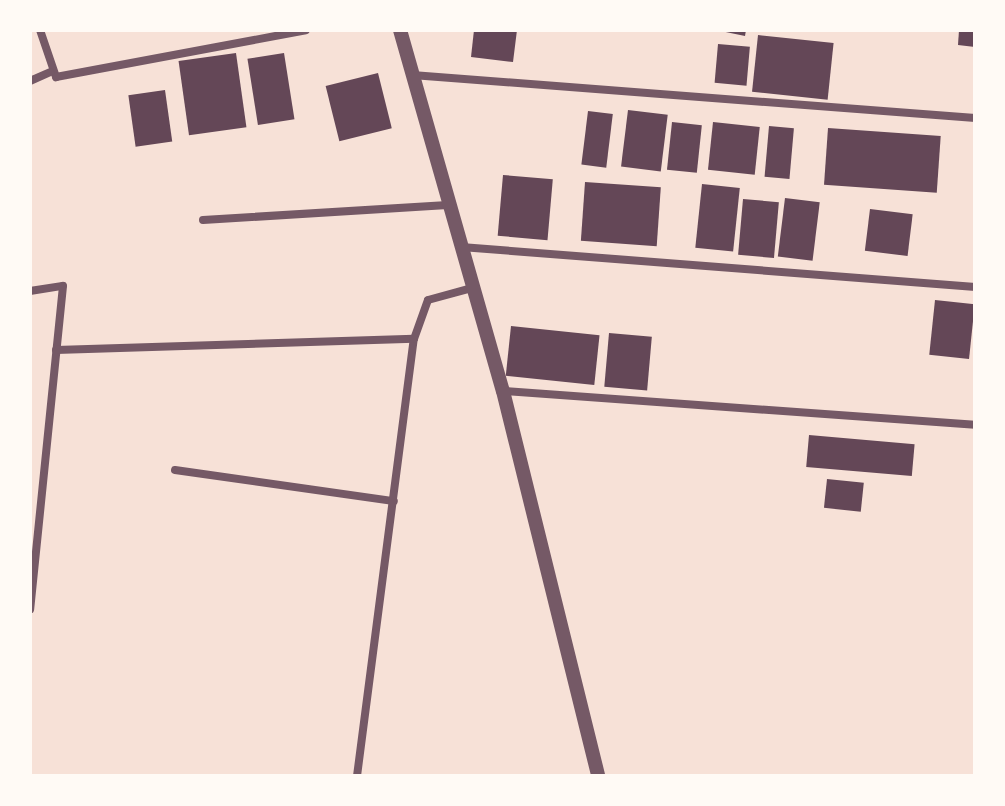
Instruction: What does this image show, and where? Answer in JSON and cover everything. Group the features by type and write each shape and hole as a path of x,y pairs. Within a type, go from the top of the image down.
{"street":[{"path":"40,30 50,72"},
{"path":"30,81 50,72 65,76 306,30"},
{"path":"400,30 503,391 598,776"},
{"path":"412,75 975,118"},
{"path":"203,220 448,205"},
{"path":"460,247 975,287"},
{"path":"30,291 63,286 30,609"},
{"path":"357,776 414,339 428,300 472,288"},
{"path":"56,350 414,339"},
{"path":"503,391 975,425"},
{"path":"175,470 394,501"}],"building":[{"path":"474,30 517,30 513,62 471,57"},
{"path":"716,30 746,30 745,36"},
{"path":"959,30 975,30 975,47 958,45"},
{"path":"758,35 834,43 828,100 752,92"},
{"path":"718,44 750,47 746,86 715,83"},
{"path":"236,53 246,127 189,135 179,61"},
{"path":"284,53 294,119 258,125 247,59"},
{"path":"378,73 392,128 339,141 326,86"},
{"path":"165,90 172,141 136,147 128,95"},
{"path":"628,110 668,115 661,171 621,167"},
{"path":"588,111 613,114 606,168 581,165"},
{"path":"672,122 702,125 697,173 667,170"},
{"path":"713,122 760,127 755,175 708,170"},
{"path":"769,126 794,128 789,179 765,177"},
{"path":"828,128 941,136 937,193 824,185"},
{"path":"503,175 553,179 547,240 498,236"},
{"path":"585,182 661,187 657,246 581,241"},
{"path":"702,184 740,188 733,252 695,248"},
{"path":"785,198 820,202 813,261 778,257"},
{"path":"743,199 779,202 774,258 738,255"},
{"path":"870,209 913,214 908,256 865,251"},
{"path":"935,300 975,304 969,359 929,355"},
{"path":"511,326 600,335 594,385 506,376"},
{"path":"609,333 652,337 647,391 604,387"},
{"path":"809,435 915,444 912,476 806,467"},
{"path":"827,479 864,483 861,512 824,508"}]}
